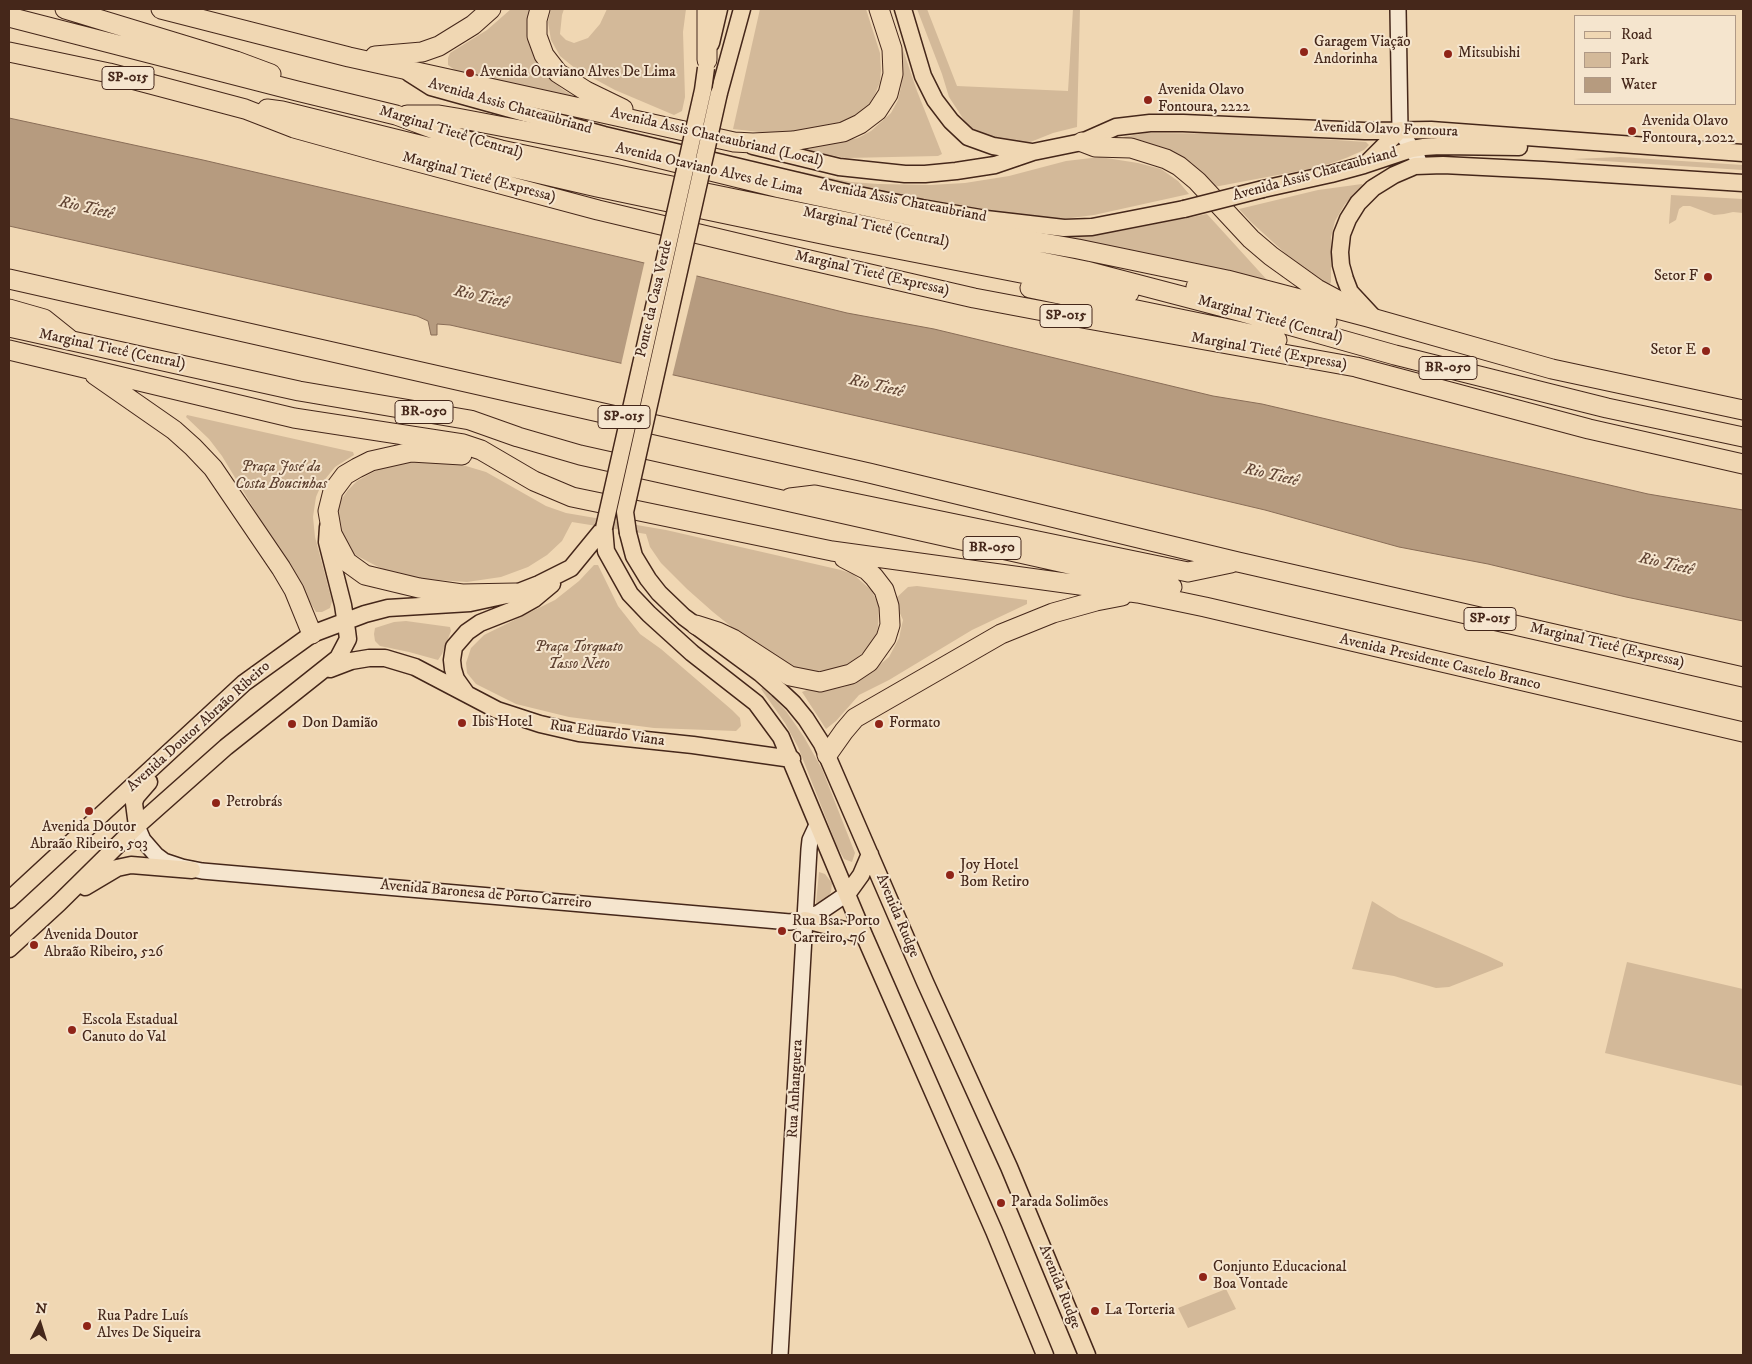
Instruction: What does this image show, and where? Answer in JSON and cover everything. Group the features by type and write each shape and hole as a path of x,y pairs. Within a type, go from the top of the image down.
{"highway":[{"path":"65,9 263,70 283,80 297,91"},
{"path":"161,9 349,57 402,68"},
{"path":"349,57 422,52 455,38 491,9"},
{"path":"540,9 537,20 537,36 544,55 558,73 586,91 668,127"},
{"path":"707,9 707,64"},
{"path":"734,142 775,143 823,137 843,132 860,124 877,111 888,94 893,74 892,49 879,9"},
{"name":"Marginal Tietê (Central)","path":"9,16 396,115 467,141 537,158 1086,271 1396,355 1607,408 1743,438"},
{"path":"9,39 73,57 109,73"},
{"name":"Marginal Tietê (Expressa)","path":"9,52 109,73 245,109 294,128 598,210 1026,308 1356,367 1589,429 1743,464"},
{"name":"Avenida Assis Chateaubriand (Local)","path":"402,68 734,142"},
{"name":"SP-015","path":"245,109 282,111 578,182 836,237 853,249 1264,337 1322,353 1356,367"},
{"name":"Avenida Otaviano Alves de Lima","path":"396,115 430,115 457,118 621,149 780,188 1021,239"},
{"path":"1082,142 1095,147 1131,148 1166,159 1179,166 1197,181 1251,239 1271,256 1317,289 1372,318"},
{"path":"836,237 1117,292 1130,293 1155,289"},
{"path":"1021,239 1227,280 1372,318 1552,369 1743,410"},
{"path":"1021,239 1048,252 1062,256 1241,297 1368,334 1384,342 1396,355"},
{"name":"Marginal Tietê (Expressa)","path":"9,279 869,473 1238,562 1743,677"},
{"path":"9,309 44,319 72,341"},
{"name":"Marginal Tietê (Central)","path":"9,327 299,391 470,420 580,456 1181,589 1205,607"},
{"path":"9,350 294,418 463,444 481,450 549,489 572,497 832,551 870,573 884,590 889,606 890,625 886,638 869,662 851,674 820,682 790,676 732,639 718,632 696,626"},
{"path":"82,366 154,415 208,462 281,568 294,590 312,634"},
{"path":"512,468 449,453 411,452 394,455 371,461 345,475 333,491 328,511 332,534 341,554 347,562 365,575 418,588 462,594 516,593"},
{"path":"773,500 815,495 1188,572 1238,562"},
{"name":"Avenida Presidente Castelo Branco","path":"832,551 1138,593 1743,732"},
{"path":"827,755 856,718 1001,634 1053,612 1138,593"}],"main road":[{"name":"Ponte da Casa Verde","path":"604,529 703,90 719,9"},
{"name":"Ponte da Casa Verde","path":"628,534 625,512 720,93 742,9"},
{"path":"903,9 923,76 935,100 951,121 968,137 993,146 1033,152"},
{"path":"1398,9 1400,130 1421,165"},
{"name":"Avenida Assis Chateaubriand","path":"402,68 431,87 604,135 849,193 922,208 1064,228 1092,227 1184,209 1331,174 1412,149 1440,146 1571,146 1583,141"},
{"name":"Avenida Olavo Fontoura","path":"1033,152 1082,142 1116,127 1150,123 1222,124 1365,131 1400,130 1743,153"},
{"path":"1364,165 1400,130"},
{"name":"Avenida Assis Chateaubriand (Local)","path":"734,142 839,167 905,174 956,171 995,164 1033,152"},
{"path":"1372,318 1350,292 1340,265 1342,234 1348,219 1358,203 1373,188 1394,175 1421,165 1543,170 1743,183"},
{"path":"1331,174 1373,177 1375,182 1373,188"},
{"path":"9,949 137,826 226,747 338,658 348,639 346,620 327,542 328,511"},
{"path":"604,529 606,551 630,594 692,653 756,703 781,737 792,759 864,935 994,1231 1045,1355"},
{"name":"Avenida Doutor Abraão Ribeiro","path":"9,900 244,683 312,634 346,620 388,608 470,603 516,593 570,568 604,529"},
{"name":"Avenida Rudge","path":"628,534 634,556 648,579 672,605 696,626 760,673 793,703 806,719 827,755 925,982 1009,1167 1088,1355"},
{"path":"467,695 456,679 452,669 454,647 467,632 480,623 518,608 534,598 570,568"},
{"name":"Rua Eduardo Viana","path":"318,673 351,661 385,658 415,667 497,710 540,724 574,732 641,741 692,745 792,759"},
{"path":"137,826 134,802 136,797 166,766 171,750"},
{"name":"Rua Anhanguera","path":"780,1355 810,840 817,824"},
{"name":"Avenida Baronesa de Porto Carreiro","path":"137,826 142,840 156,855 164,860 192,870 790,922 805,920 832,905 848,893"},
{"path":"848,893 861,875 870,854"},
{"path":"59,903 117,868 131,865 192,870"},
{"path":"805,920 864,935"}],"green space":[{"path":"511,9 530,9 528,32 531,48 542,70 562,89 582,101 456,71 448,65 450,53 487,30"},
{"path":"551,9 564,9 560,34 566,40 574,43 588,38 600,24 607,9 686,9 683,32 685,97 682,111 674,115 615,90 576,69 560,56 551,40 548,22"},
{"path":"760,9 866,9 880,53 881,70 880,82 867,108 838,127 782,132 733,129"},
{"path":"917,9 927,9 957,86 1068,91 1073,9 1080,9 1077,127 1053,133 1023,145 1007,143 978,134 964,120 949,97"},
{"path":"897,41 900,41 942,154 938,156 846,158 799,149 799,147 825,145 858,138 871,131 891,113 898,100 901,87 903,61"},
{"path":"1146,133 1246,134 1366,142 1369,145 1364,150 1320,167 1214,187 1123,137"},
{"path":"1100,157 1161,169 1178,181 1189,194 1094,215 1037,220 797,177 798,171 851,182 878,184 930,185 965,183 1009,176 1066,161"},
{"path":"1620,157 1743,165 1743,170 1573,159"},
{"path":"1362,184 1364,187 1345,204 1335,221 1331,237 1331,282 1329,286 1286,254 1239,209 1318,190"},
{"path":"1671,195 1743,199 1743,213 1733,212 1714,215 1690,206 1683,206 1679,209 1676,220 1669,224"},
{"path":"1207,214 1268,281 1056,236 1120,231"},
{"name":"Praça José da Costa Boucinhas","path":"187,415 353,452 354,455 335,467 322,483 316,497 313,517 315,537 332,601 330,608 322,612 316,612 222,456 209,439 186,417"},
{"path":"420,459 456,463 486,472 546,506 566,513 666,530 853,574 871,590 879,605 876,636 864,652 840,668 807,673 779,665 687,589 661,563 650,547 646,534 572,522 562,541 547,555 528,567 501,577 467,582 424,579 384,570 346,550 341,541 337,512 341,500 348,490 357,481 379,469"},
{"name":"Praça Torquato Tasso Neto","path":"594,565 598,565 618,606 640,634 661,649 740,718 741,726 736,731 654,728 569,717 516,704 476,684 467,673 466,663 471,648 484,635 555,600 579,581"},
{"path":"917,586 1027,600 1027,604 972,630 889,680 859,695 836,721 826,729 802,692 809,689 823,691 844,687 865,677 889,657 899,638 903,620 894,600 908,587"},
{"path":"406,621 450,627 451,631 438,660 380,646 375,641 375,628 394,622"},
{"path":"763,687 786,711 804,737 822,769 855,853 852,862 844,859 837,846 798,747 785,723 761,689"},
{"path":"819,872 825,874 832,883 831,892 825,901 816,903"},
{"path":"1372,901 1399,918 1486,955 1503,963 1503,966 1449,987 1436,988 1394,976 1352,969"},
{"path":"1627,962 1743,989 1743,1086 1605,1053"},
{"path":"1226,1289 1236,1309 1188,1328 1178,1308"}],"water":[{"name":"Rio Tietê","path":"9,118 203,160 632,260 847,313 934,329 1213,396 1262,404 1648,494 1743,510 1743,621 1626,597 1488,564 1399,547 1265,510 1027,454 450,325 437,324 437,335 431,335 428,321 417,316 9,226"}],"pier":[{"path":"645,260 697,274 672,377 621,365"}],"place":[{"name":"Garagem Viação Andorinha","path":"1304,52"},
{"name":"Mitsubishi","path":"1448,54"},
{"name":"Avenida Otaviano Alves De Lima","path":"470,73"},
{"name":"Avenida Olavo Fontoura, 2222","path":"1148,100"},
{"name":"Avenida Olavo Fontoura, 2022","path":"1632,131"},
{"name":"Setor F","path":"1708,277"},
{"name":"Setor E","path":"1706,351"},
{"name":"Ibis Hotel","path":"462,723"},
{"name":"Don Damião","path":"292,724"},
{"name":"Formato","path":"879,724"},
{"name":"Petrobrás","path":"216,803"},
{"name":"Avenida Doutor Abraão Ribeiro, 503","path":"89,811"},
{"name":"Joy Hotel Bom Retiro","path":"950,875"},
{"name":"Rua Bsa. Porto Carreiro, 76","path":"782,931"},
{"name":"Avenida Doutor Abraão Ribeiro, 526","path":"34,945"},
{"name":"Escola Estadual Canuto do Val","path":"72,1030"},
{"name":"Parada Solimões","path":"1001,1203"},
{"name":"Conjunto Educacional Boa Vontade","path":"1203,1277"},
{"name":"La Torteria","path":"1095,1311"},
{"name":"Rua Padre Luís Alves De Siqueira","path":"87,1326"}]}
